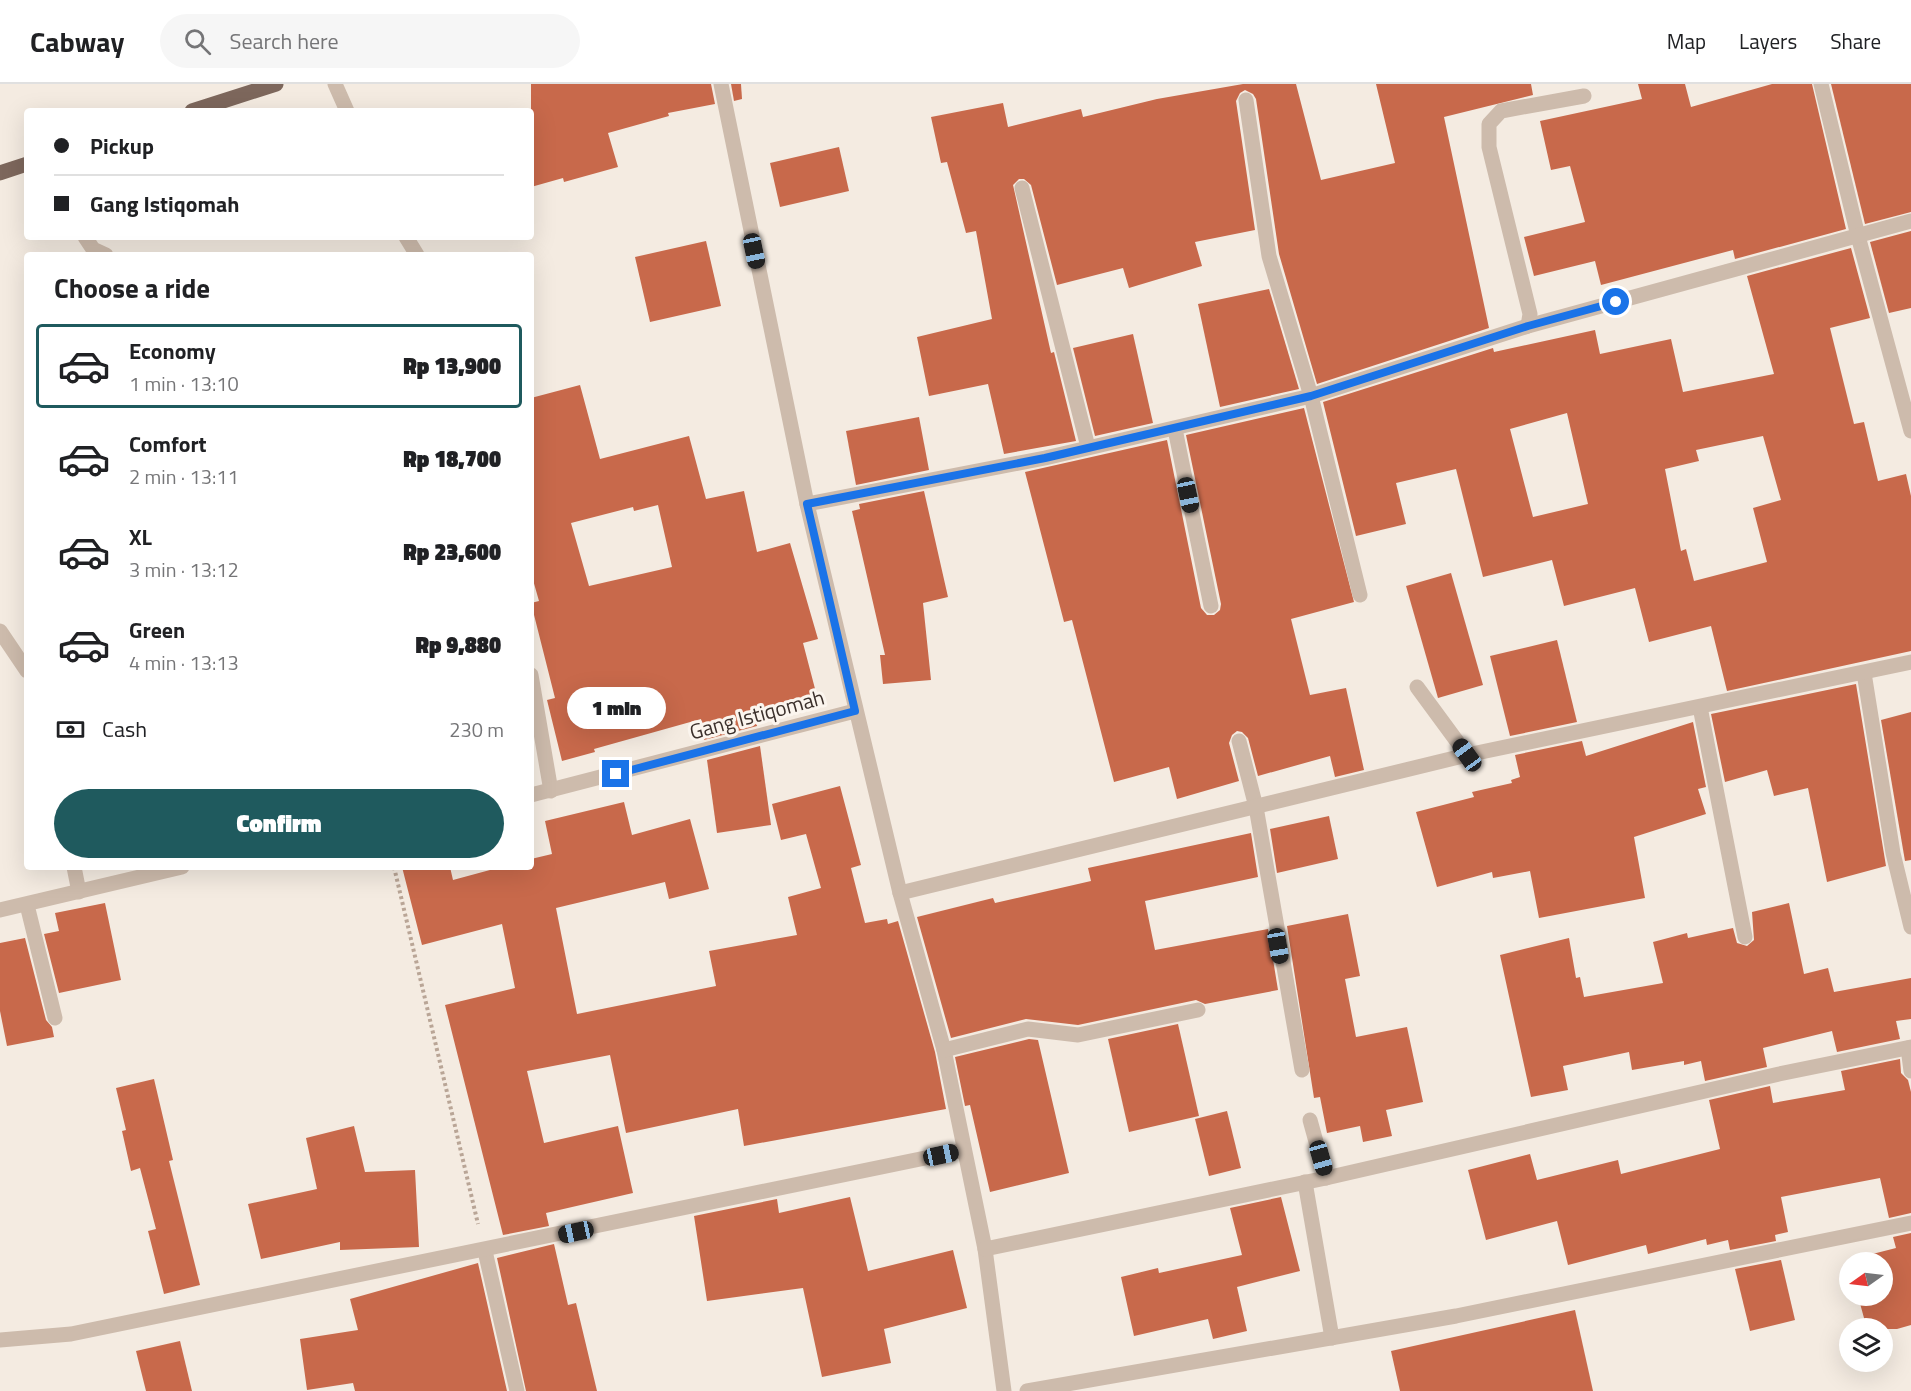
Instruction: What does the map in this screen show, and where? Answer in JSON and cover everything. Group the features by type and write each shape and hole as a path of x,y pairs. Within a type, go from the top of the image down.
{"main road":[{"path":"201,108 276,84"},
{"path":"0,173 24,165"}],"street":[{"path":"334,84 346,108"},
{"path":"721,84 807,504 900,893 944,1050 985,1249 1004,1391"},
{"path":"1821,84 1858,236 1911,431"},
{"path":"1528,326 1530,314 1489,147 1489,124 1501,111 1584,96"},
{"path":"1246,100 1269,256 1311,396 1360,595"},
{"path":"1022,188 1088,447"},
{"path":"807,504 1175,429 1311,396 1528,326 1911,221"},
{"path":"87,240 93,249 99,252"},
{"path":"1175,429 1211,606"},
{"path":"0,631 24,667"},
{"path":"900,893 1467,755 1911,662"},
{"path":"1864,673 1893,853 1911,927"},
{"path":"1418,687 1467,755"},
{"path":"534,692 551,791"},
{"path":"1700,707 1745,937"},
{"name":"Gang Istiqomah","path":"534,794 855,711"},
{"path":"1239,741 1256,807 1302,1070"},
{"path":"75,870 79,892"},
{"path":"0,910 170,870"},
{"path":"27,905 55,1018"},
{"path":"944,1050 1029,1029 1078,1035 1198,1010"},
{"path":"985,1249 1326,1178 1779,1074 1909,1048 1911,1071"},
{"path":"1310,1120 1326,1178"},
{"path":"0,1340 71,1334 485,1251 964,1150"},
{"path":"1305,1182 1332,1338"},
{"path":"1027,1391 1468,1313 1911,1223"},
{"path":"485,1251 517,1391"}],"path":[{"path":"395,870 485,1251"}],"building":[{"path":"531,84 711,84 715,104 668,113 669,116 608,133 618,167 564,182 563,178 534,186 534,108 531,108"},
{"path":"731,84 741,84 742,99 734,101"},
{"path":"1243,84 1296,84 1321,180 1395,163 1376,84 1531,84 1533,95 1444,117 1489,328 1317,384 1279,254 1256,99 1253,94 1245,90 1240,93 1236,101 1255,230 1195,242 1202,266 1129,288 1123,268 1057,285 1031,185 1024,179 1019,179 1013,185 1051,353 1054,352 1076,441 1004,454 988,384 929,396 917,337 992,319 976,231 966,233 947,162 941,163 931,117 1003,103 1008,127 1081,109 1083,117 1157,99"},
{"path":"1638,84 1685,84 1691,107 1772,84 1812,84 1846,229 1735,259 1733,250 1601,285 1595,261 1534,276 1524,237 1585,222 1570,166 1551,170 1540,121 1642,99"},
{"path":"1831,84 1911,84 1911,212 1865,224"},
{"path":"839,147 849,191 780,207 770,163"},
{"path":"1911,231 1911,308 1889,313 1870,242"},
{"path":"706,241 721,306 650,322 635,257"},
{"path":"1851,248 1870,318 1830,328 1854,424 1864,422 1878,481 1906,474 1911,496 1911,651 1727,691 1711,626 1649,642 1635,588 1564,606 1552,560 1483,577 1456,469 1396,483 1406,524 1356,536 1323,402 1493,348 1494,352 1595,330 1600,354 1671,339 1683,392 1774,374 1747,276","holes":["1567,413 1588,504 1533,517 1510,429","1763,436 1781,500 1753,508 1767,562 1694,581 1686,549 1681,551 1665,469 1699,461 1696,450"]},
{"path":"1269,289 1299,389 1220,407 1198,304"},
{"path":"1133,334 1153,423 1095,436 1073,348"},
{"path":"580,385 600,459 689,436 706,499 744,491 757,552 790,543 818,639 803,643 819,704 756,719 757,726 704,740 701,719 594,749 595,752 562,761 547,700 555,698 534,615 534,602 539,601 534,584 534,397","holes":["658,505 672,567 589,586 571,523 633,507 634,511"]},
{"path":"1304,408 1354,602 1291,619 1310,695 1346,688 1364,770 1335,777 1330,756 1258,776 1248,738 1242,732 1237,731 1232,735 1229,743 1239,781 1177,799 1169,767 1114,782 1072,620 1064,622 1025,472 1167,440 1201,608 1207,615 1214,615 1220,610 1221,604 1186,435"},
{"path":"919,417 929,470 856,485 846,431"},
{"path":"924,491 948,597 923,603 931,680 883,684 880,655 885,655 852,511 860,509 859,504"},
{"path":"1451,573 1483,685 1438,698 1406,586"},
{"path":"1557,640 1577,722 1510,736 1490,656"},
{"path":"1856,684 1886,866 1827,882 1808,788 1774,796 1767,770 1725,782 1711,714"},
{"path":"1911,712 1911,860 1905,861 1881,720"},
{"path":"1693,722 1706,787 1698,789 1706,814 1634,837 1645,898 1539,918 1530,871 1493,878 1492,872 1437,887 1416,812 1474,797 1472,792 1512,783 1511,780 1520,777 1515,755 1582,741 1586,756"},
{"path":"760,746 771,825 717,833 707,760"},
{"path":"840,786 861,865 851,868 865,923 887,919 888,924 898,921 935,1052 946,1109 744,1146 738,1109 626,1133 610,1055 527,1071 544,1143 618,1126 633,1193 546,1213 549,1226 503,1235 445,1005 515,988 502,924 422,945 403,870 451,870 453,880 490,870 534,870 534,858 552,854 545,821 624,802 632,835 690,819 709,889 669,899 665,882 556,908 577,1014 716,986 709,951 797,935 788,897 821,888 806,834 781,840 772,804"},
{"path":"1329,816 1338,859 1277,873 1270,829"},
{"path":"1251,833 1258,877 1145,901 1155,950 1268,929 1278,990 1205,1004 1196,1000 1078,1025 1026,1019 951,1038 917,917 993,898 995,903 1091,881 1088,868"},
{"path":"105,903 121,980 59,993 44,934 59,931 55,913"},
{"path":"1789,903 1804,974 1828,968 1834,992 1911,978 1911,1019 1896,1021 1900,1039 1837,1052 1832,1031 1763,1048 1767,1067 1705,1081 1701,1061 1684,1065 1684,1061 1632,1070 1629,1052 1563,1066 1568,1090 1531,1097 1500,955 1569,938 1576,978 1580,977 1584,997 1663,983 1653,942 1687,933 1688,938 1733,928 1737,943 1747,946 1754,940 1752,912"},
{"path":"1348,914 1360,976 1345,979 1356,1037 1407,1027 1423,1102 1386,1110 1392,1136 1363,1142 1360,1126 1327,1133 1320,1097 1314,1098 1287,926"},
{"path":"25,938 46,1020 52,1027 54,1037 7,1046 0,1011 0,943"},
{"path":"1178,1024 1199,1116 1129,1132 1108,1039"},
{"path":"1029,1039 1038,1040 1069,1173 990,1192 970,1105 965,1106 955,1057"},
{"path":"1900,1059 1901,1073 1908,1080 1911,1092 1911,1213 1889,1218 1880,1178 1781,1197 1788,1232 1775,1235 1776,1241 1730,1250 1728,1240 1707,1245 1706,1239 1648,1254 1646,1245 1568,1265 1557,1221 1486,1240 1468,1170 1530,1154 1537,1180 1618,1160 1621,1174 1720,1149 1709,1100 1770,1086 1773,1103 1845,1090 1841,1071"},
{"path":"154,1079 173,1160 169,1161 200,1285 164,1294 148,1231 156,1229 140,1168 131,1171 122,1131 126,1130 116,1088"},
{"path":"1227,1111 1241,1168 1209,1176 1195,1119"},
{"path":"354,1126 365,1172 415,1170 419,1247 340,1250 340,1242 261,1259 248,1204 317,1189 306,1138"},
{"path":"850,1197 868,1271 953,1250 967,1308 884,1329 891,1363 822,1377 803,1288 707,1301 694,1216 777,1199 779,1213"},
{"path":"1281,1197 1300,1271 1237,1287 1247,1331 1213,1339 1208,1319 1134,1336 1121,1277 1158,1268 1159,1273 1242,1255 1230,1208"},
{"path":"1911,1233 1911,1325 1897,1329 1893,1329 1893,1318 1864,1318 1861,1306 1893,1306 1893,1252 1880,1252 1896,1248 1893,1237"},
{"path":"554,1244 568,1305 576,1303 597,1391 526,1391 497,1258"},
{"path":"1781,1260 1795,1320 1750,1331 1735,1269"},
{"path":"478,1263 507,1391 355,1391 353,1383 307,1390 300,1339 358,1330 350,1299"},
{"path":"1575,1310 1593,1391 1400,1391 1391,1351"},
{"path":"180,1341 192,1391 146,1391 136,1351"}],"route":[{"path":"616,774 855,711 807,504 1045,458 1311,396 1528,326 1616,302"}]}
